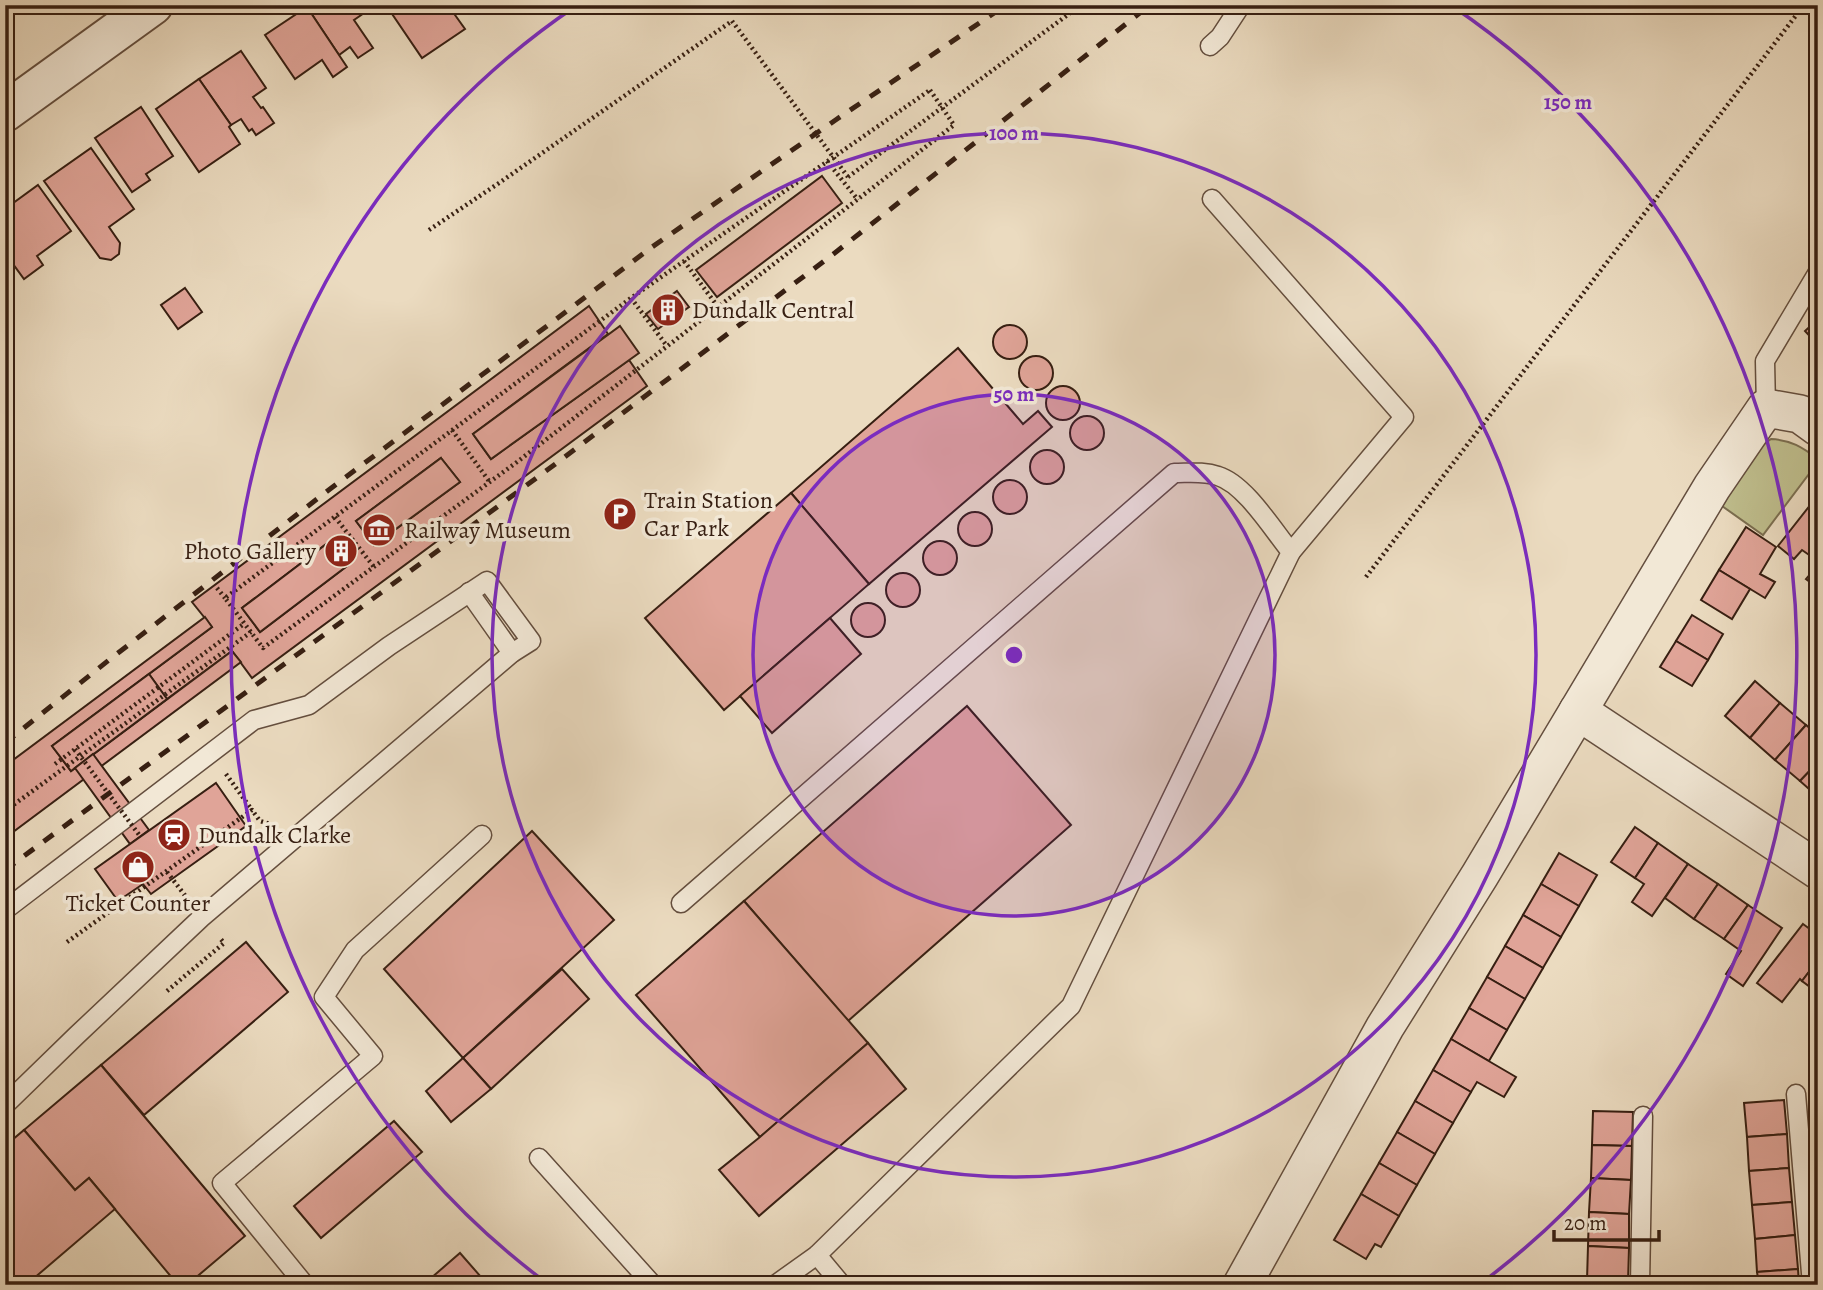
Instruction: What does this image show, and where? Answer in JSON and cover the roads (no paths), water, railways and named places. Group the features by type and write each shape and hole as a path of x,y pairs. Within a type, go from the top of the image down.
{"street":[{"path":"5,112 153,5"},
{"path":"1242,1285 1385,1027 1480,875 1712,488 1766,408 1800,414 1818,427"},
{"path":"1578,711 1818,870"}],"lane":[{"path":"1210,46 1220,37 1241,5"},
{"path":"775,1285 817,1255 1071,1006 1291,552 1404,417 1212,199"},
{"path":"1766,408 1765,361 1818,272"},
{"path":"681,903 1174,473 1199,472 1220,476 1243,491 1291,552"},
{"path":"5,910 254,720 309,705 389,646 487,581 531,640 512,653 201,918 5,1105"},
{"path":"469,592 512,653"},
{"path":"306,1285 222,1183 373,1056 324,998 355,950 482,835"},
{"path":"1796,1094 1812,1285"},
{"path":"1640,1285 1643,1116"},
{"path":"539,1158 653,1285"},
{"path":"817,1255 842,1285"}],"railway":[{"path":"5,743 330,489 652,247 1006,5"},
{"path":"5,870 554,465 836,252 1150,5"}],"place":[{"name":"Dundalk Central","path":"668,310"},
{"name":"Train Station Car Park","path":"620,514"},
{"name":"Railway Museum","path":"379,530"},
{"name":"Photo Gallery","path":"341,551"},
{"name":"Dundalk Clarke","path":"174,835"},
{"name":"Ticket Counter","path":"138,867"}]}
